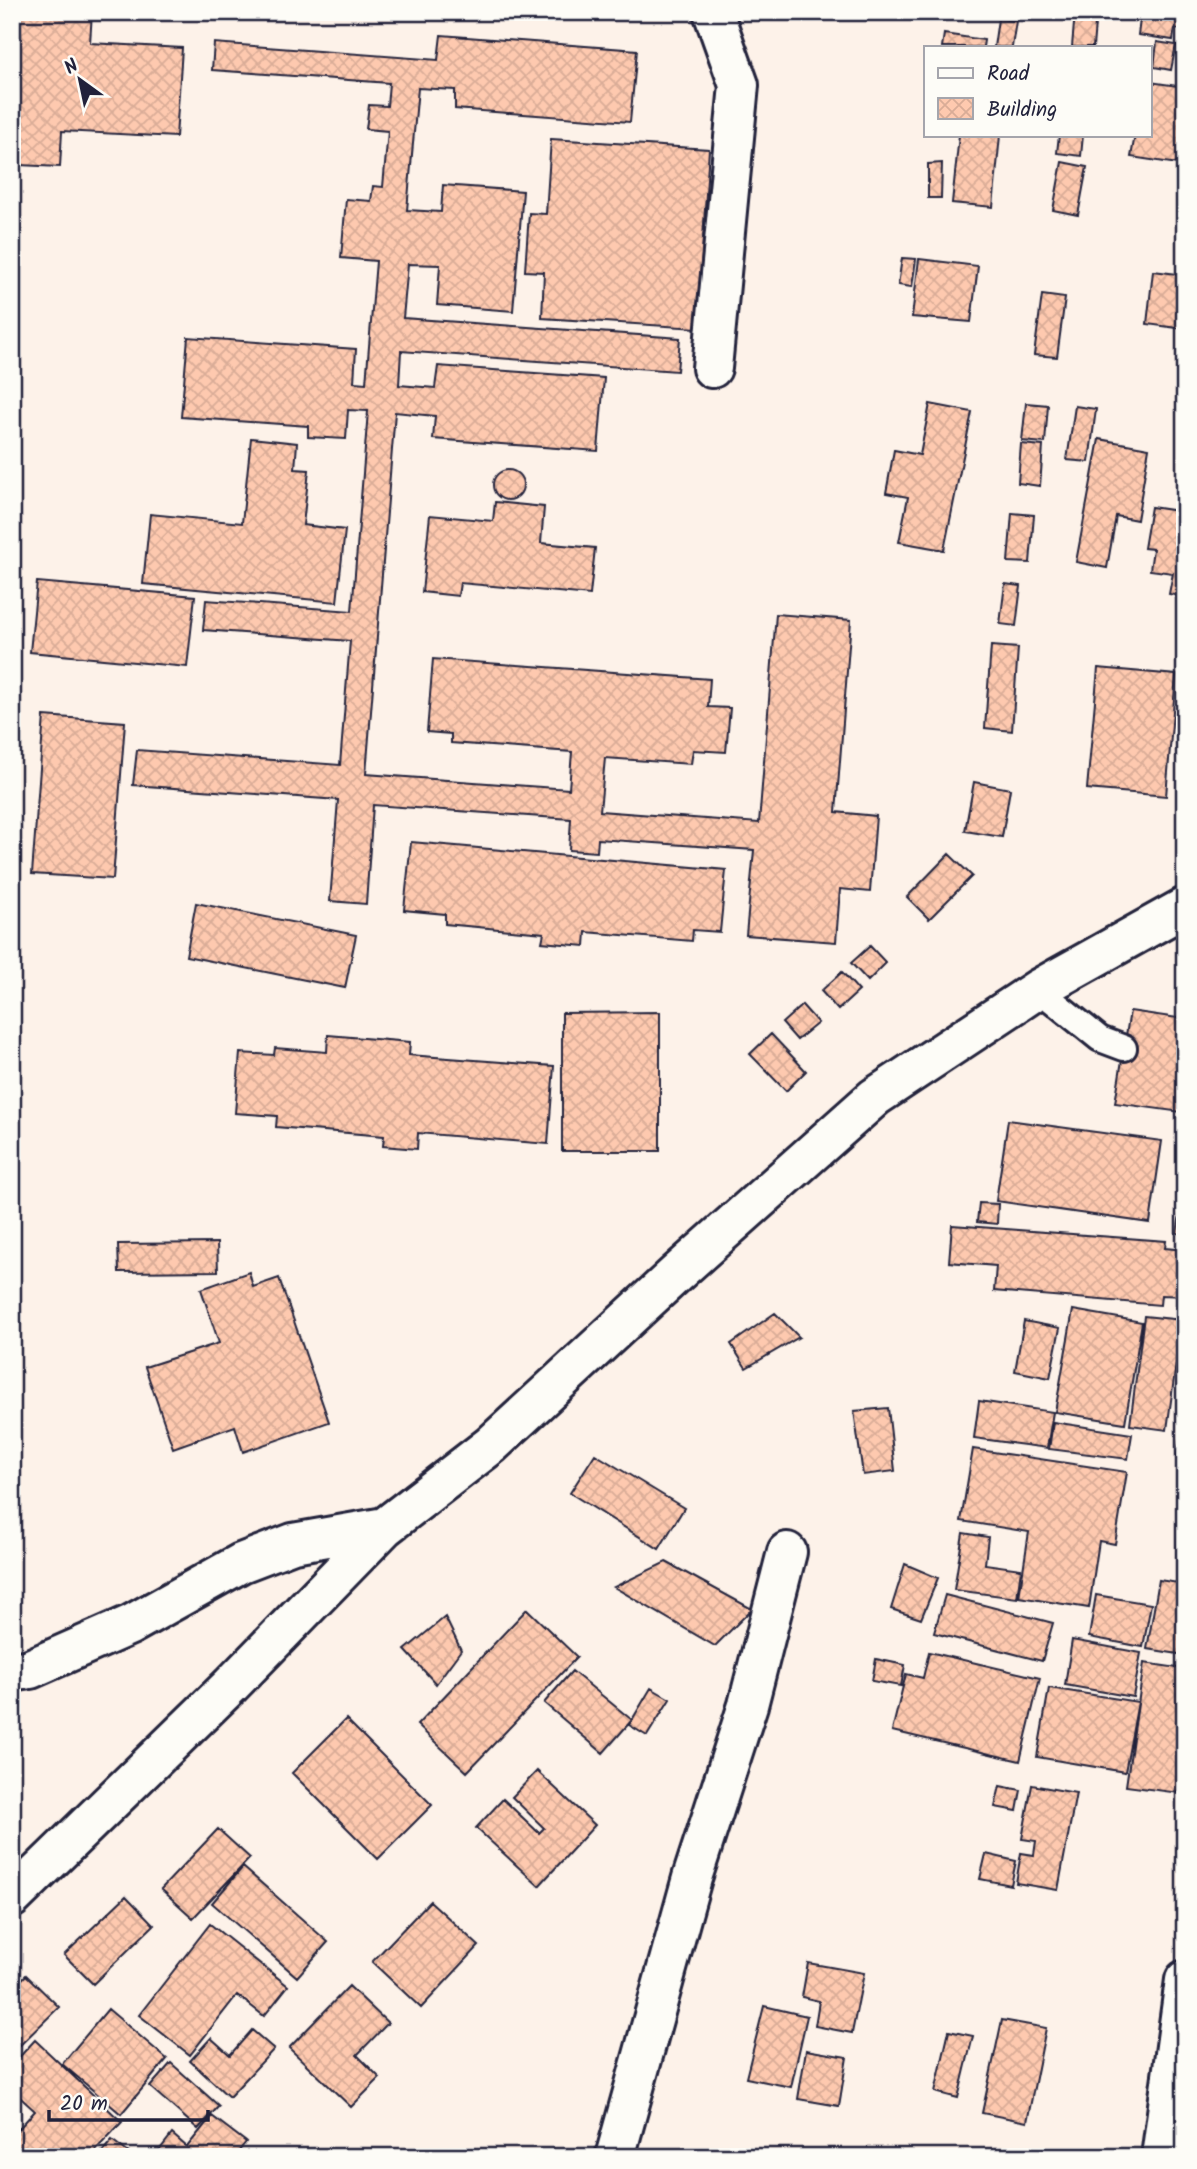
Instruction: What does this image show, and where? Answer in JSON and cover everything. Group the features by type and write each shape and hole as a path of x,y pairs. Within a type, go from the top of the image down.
{"street":[{"path":"712,368 739,85 713,12"},
{"path":"12,1898 231,1685 385,1527 491,1445 676,1274 875,1097 1038,989 1185,907"},
{"path":"12,1672 30,1668 130,1625 241,1563 293,1543 385,1527"},
{"path":"615,2157 692,1878 748,1705 787,1552"},
{"path":"1161,2157 1185,1980"}],"lane":[{"path":"1038,989 1100,1039 1124,1048"}],"building":[{"path":"17,12 92,12 90,43 182,48 176,137 62,131 60,167 20,165 21,145 12,144 12,84"},
{"path":"1075,12 1096,12 1093,46 1072,46"},
{"path":"1141,12 1185,12 1185,30 1175,29 1173,40 1138,35"},
{"path":"998,19 1016,21 1012,46 994,46"},
{"path":"944,34 984,40 983,46 942,46"},
{"path":"441,35 637,50 630,122 455,109 455,90 418,88 407,210 441,212 443,185 523,191 513,311 437,305 440,265 408,264 403,318 680,338 677,371 401,351 399,385 435,388 438,366 604,378 598,451 433,439 435,416 395,412 366,774 569,789 572,752 451,743 451,734 427,732 433,659 710,679 708,707 730,708 726,752 693,750 691,764 605,758 600,811 759,823 776,614 851,620 836,812 876,816 870,892 840,889 836,942 746,935 754,850 598,839 597,852 569,850 571,819 373,805 366,904 330,901 338,800 133,785 137,750 340,765 350,641 203,630 206,600 352,611 368,411 348,410 346,439 308,437 308,426 181,417 188,337 356,349 354,382 366,383 376,261 341,258 346,199 371,201 373,186 383,187 388,131 366,129 369,105 387,106 389,83 212,70 214,43 438,60"},
{"path":"1157,42 1176,45 1171,70 1154,67"},
{"path":"1152,82 1185,87 1185,165 1131,157 1135,136 1152,136"},
{"path":"959,136 1000,136 993,207 952,203"},
{"path":"1059,136 1083,136 1081,156 1057,153"},
{"path":"551,139 709,149 697,328 542,318 544,272 525,271 529,213 546,214"},
{"path":"1062,162 1087,167 1078,215 1053,210"},
{"path":"942,163 941,198 928,198 928,164"},
{"path":"902,258 916,259 912,287 898,285"},
{"path":"919,259 978,266 971,322 912,317"},
{"path":"1153,271 1185,275 1185,329 1147,324"},
{"path":"1042,295 1065,298 1057,357 1034,355"},
{"path":"1026,403 1048,405 1045,443 1022,441"},
{"path":"930,404 972,412 944,550 899,542 908,497 886,493 894,450 920,455"},
{"path":"1075,406 1096,409 1089,462 1067,460"},
{"path":"251,438 297,443 295,469 309,470 303,525 345,530 337,602 143,584 150,514 242,523"},
{"path":"1099,439 1149,448 1137,520 1116,516 1107,568 1076,562"},
{"path":"1021,444 1043,446 1040,486 1018,483"},
{"path":"508,470 514,471 522,479 522,491 514,499 508,500 502,499 494,491 493,485 494,479 502,471"},
{"path":"1182,485 1185,486 1185,597 1169,594 1173,573 1150,570 1153,549 1144,548 1151,507 1178,511"},
{"path":"495,502 544,507 541,543 595,548 590,595 460,583 458,596 422,592 430,515 493,521"},
{"path":"1012,513 1034,515 1030,563 1008,562"},
{"path":"37,582 195,596 187,667 30,652"},
{"path":"1005,584 1021,586 1016,626 1000,624"},
{"path":"991,646 1018,648 1012,731 985,728"},
{"path":"1098,668 1176,675 1166,796 1087,789"},
{"path":"44,716 125,722 113,879 32,874"},
{"path":"974,782 1010,789 1002,837 965,831"},
{"path":"411,842 726,870 720,932 693,930 692,941 586,932 585,946 542,942 544,933 445,924 445,914 404,910"},
{"path":"949,854 972,876 929,919 907,897"},
{"path":"196,903 356,935 345,988 186,956"},
{"path":"870,946 886,963 868,981 851,963"},
{"path":"842,972 859,991 838,1010 821,991"},
{"path":"802,1005 818,1023 797,1040 782,1023"},
{"path":"1130,1011 1185,1019 1185,1086 1181,1112 1115,1103"},
{"path":"660,1012 660,1151 562,1151 562,1013"},
{"path":"771,1034 806,1071 786,1091 750,1054"},
{"path":"328,1035 410,1042 409,1055 554,1066 548,1144 418,1133 417,1149 383,1146 384,1136 276,1127 277,1116 235,1113 240,1053 274,1055 275,1048 327,1052"},
{"path":"1008,1120 1162,1141 1150,1223 996,1201"},
{"path":"1182,1201 1185,1202 1185,1235 1177,1233"},
{"path":"979,1203 998,1204 997,1224 977,1222"},
{"path":"952,1225 1166,1241 1165,1248 1185,1250 1185,1296 1161,1295 1160,1305 994,1291 996,1266 949,1262"},
{"path":"217,1243 218,1271 119,1272 118,1244"},
{"path":"249,1272 253,1287 279,1278 329,1422 243,1452 235,1426 173,1448 145,1367 219,1343 201,1289"},
{"path":"1073,1310 1142,1322 1125,1423 1055,1412"},
{"path":"775,1313 799,1337 746,1368 731,1344"},
{"path":"1144,1316 1182,1320 1167,1430 1130,1425"},
{"path":"1024,1321 1060,1328 1050,1378 1015,1371"},
{"path":"979,1401 1053,1412 1047,1448 974,1438"},
{"path":"888,1408 895,1471 863,1475 854,1411"},
{"path":"1185,1408 1185,1457 1177,1456"},
{"path":"1053,1422 1132,1434 1128,1459 1049,1449"},
{"path":"973,1449 1127,1472 1115,1544 1099,1541 1089,1608 1019,1597 1029,1532 961,1521"},
{"path":"595,1454 684,1508 659,1549 570,1493"},
{"path":"1185,1466 1185,1557 1177,1556"},
{"path":"963,1533 988,1537 985,1564 1021,1569 1017,1598 954,1590"},
{"path":"666,1562 752,1609 715,1646 614,1587"},
{"path":"905,1564 938,1578 921,1619 891,1609"},
{"path":"1159,1580 1185,1584 1185,1655 1147,1649"},
{"path":"945,1595 1053,1623 1042,1661 934,1633"},
{"path":"1096,1595 1151,1604 1143,1647 1089,1637"},
{"path":"527,1609 577,1657 467,1772 417,1725"},
{"path":"445,1617 461,1650 436,1684 405,1650"},
{"path":"1072,1640 1141,1653 1133,1697 1065,1685"},
{"path":"929,1652 1040,1678 1020,1761 892,1731 906,1674 923,1678"},
{"path":"876,1659 905,1665 901,1686 872,1681"},
{"path":"1144,1663 1185,1669 1185,1753 1179,1793 1126,1786"},
{"path":"572,1671 632,1720 603,1753 544,1703"},
{"path":"651,1688 670,1699 647,1736 629,1725"},
{"path":"1049,1688 1138,1702 1125,1772 1037,1757"},
{"path":"346,1719 432,1805 378,1859 292,1773"},
{"path":"537,1771 595,1825 539,1886 476,1828 503,1799 539,1833 544,1828 512,1797"},
{"path":"1032,1785 1076,1793 1058,1890 1016,1883 1021,1853 1034,1855 1036,1841 1022,1839"},
{"path":"1000,1786 1021,1790 1017,1811 995,1807"},
{"path":"218,1829 250,1858 193,1918 161,1889"},
{"path":"986,1854 1016,1861 1011,1885 980,1879"},
{"path":"243,1867 328,1942 297,1977 212,1903"},
{"path":"126,1896 154,1925 93,1984 64,1955"},
{"path":"430,1901 479,1946 421,2008 372,1962"},
{"path":"210,1924 288,1986 264,2016 237,1995 190,2055 139,2015"},
{"path":"808,1963 864,1973 852,2033 815,2026 819,2001 802,1997"},
{"path":"26,1975 59,2007 12,2053 12,1989"},
{"path":"349,1986 388,2023 357,2055 380,2078 351,2107 289,2048"},
{"path":"764,2006 807,2016 791,2087 746,2078"},
{"path":"108,2009 167,2059 121,2114 62,2064"},
{"path":"1002,2020 1046,2028 1027,2122 982,2113"},
{"path":"252,2030 274,2049 229,2097 190,2061 211,2038 230,2055"},
{"path":"949,2031 973,2036 958,2098 935,2092"},
{"path":"35,2040 122,2122 89,2157 12,2157 12,2136 35,2111 12,2090 12,2065"},
{"path":"806,2050 847,2057 839,2106 798,2099"},
{"path":"171,2063 219,2106 198,2129 150,2087"},
{"path":"212,2116 246,2142 234,2157 154,2157 172,2134 187,2147"},
{"path":"112,2140 134,2157 98,2157"}]}
